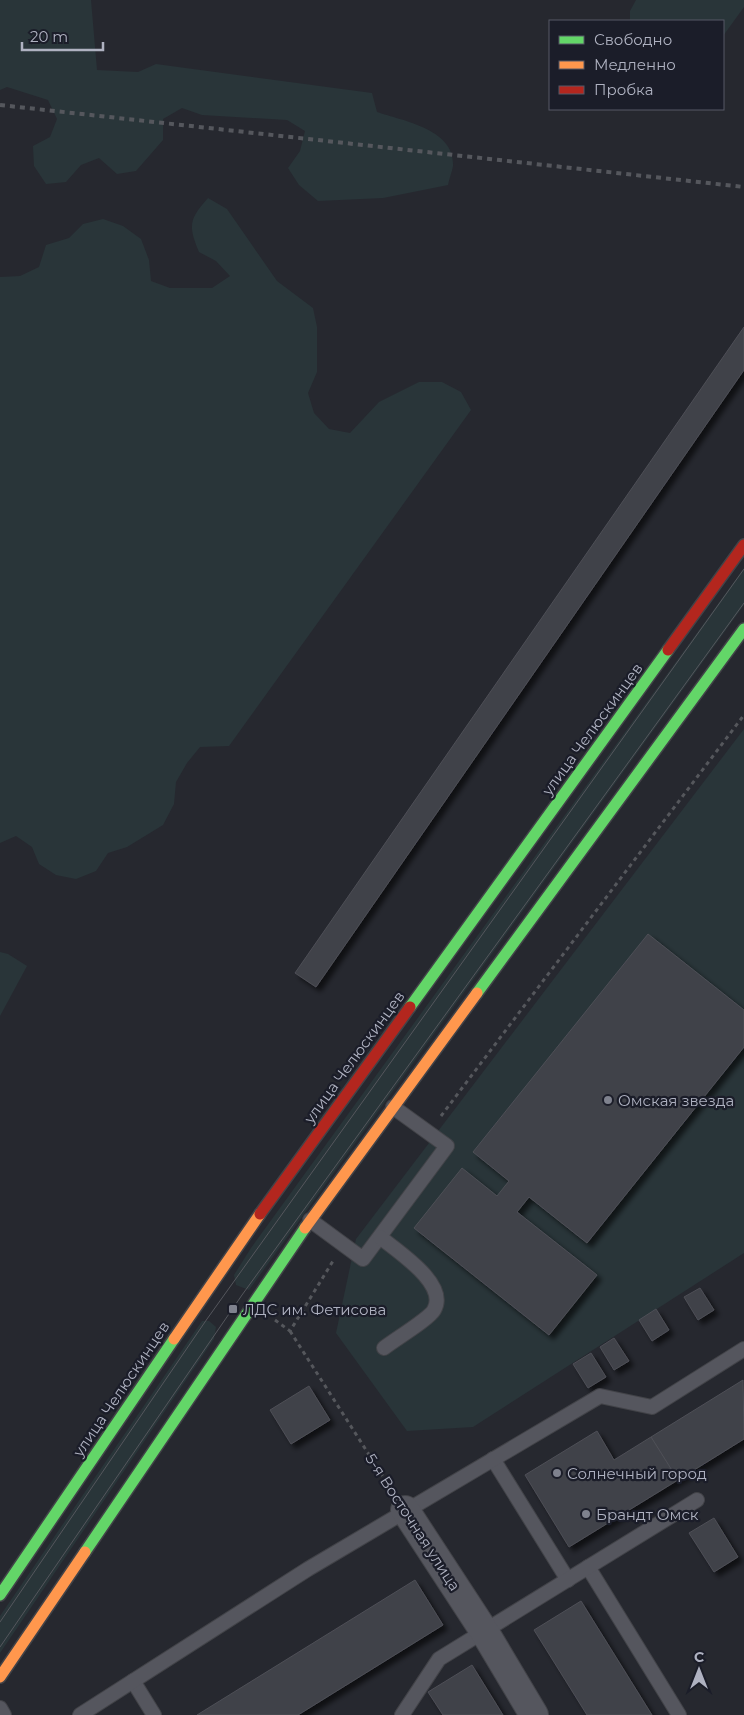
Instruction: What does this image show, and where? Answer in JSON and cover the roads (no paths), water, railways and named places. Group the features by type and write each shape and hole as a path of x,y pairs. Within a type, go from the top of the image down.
{"main road":[{"name":"улица Челюскинцев","path":"0,1595 246,1232 744,545"},
{"path":"0,1677 310,1220 744,629"}],"street":[{"name":"5-я Восточная улица","path":"405,1510 484,1631 534,1715"}],"lane":[{"path":"310,1220 363,1259 380,1237 446,1146 393,1107"},
{"path":"380,1237 424,1274 434,1289 437,1301 434,1312 384,1348"},
{"path":"80,1715 405,1510 600,1396 652,1407 744,1349"},
{"path":"493,1459 568,1580"},
{"path":"408,1712 439,1659 697,1500"},
{"path":"588,1567 680,1715"},
{"path":"133,1681 154,1715"},
{"path":"0,1708 4,1715"}],"tram line":[{"path":"0,1622 207,1319 744,569"},
{"path":"0,1647 242,1295 744,603"}],"railway":[{"path":"0,105 744,187"}],"place":[{"name":"Омская звезда","path":"608,1100"},
{"name":"ЛДС им. Фетисова","path":"233,1309"},
{"name":"Солнечный город","path":"557,1473"},
{"name":"Брандт Омск","path":"586,1514"}]}
